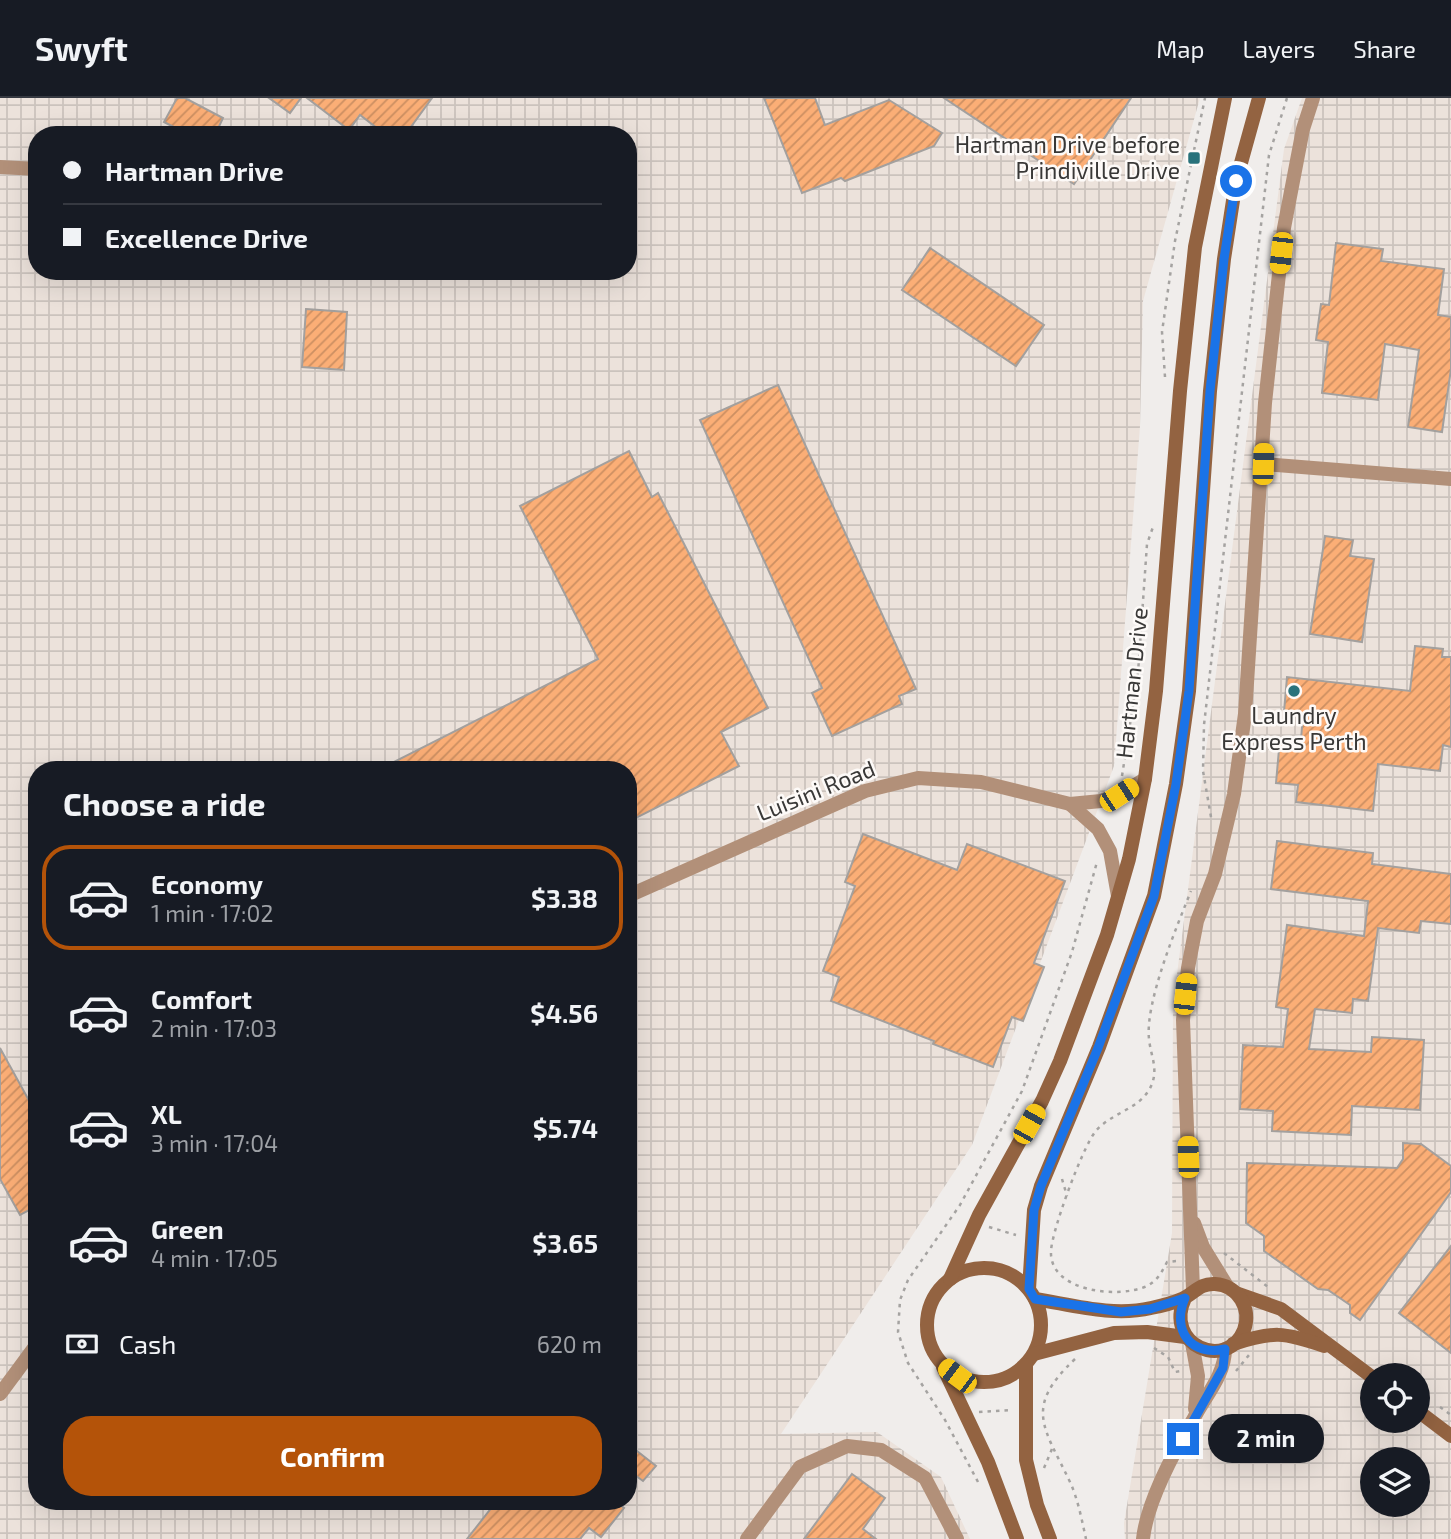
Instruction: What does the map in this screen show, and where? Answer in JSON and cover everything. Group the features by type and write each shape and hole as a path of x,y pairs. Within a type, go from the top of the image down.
{"main road":[{"name":"Hartman Drive","path":"950,1279 1060,1061 1107,936 1129,859 1145,779 1156,691 1180,391 1195,247 1225,98"},
{"path":"1050,1539 1029,1481 1026,1460 1030,1359 1041,1336 1041,1317 1032,1294 1031,1237 1034,1210 1154,896 1176,784 1189,691 1210,391 1224,259 1236,181 1259,98"},
{"path":"1335,1350 1282,1334 1265,1334 1229,1347 1208,1351 1189,1340 1147,1332 1114,1333 1030,1359 1011,1376 993,1382 974,1382 957,1376 933,1353 928,1340 928,1313 932,1300 950,1279 963,1272 992,1268 1006,1272 1032,1294 1121,1312 1150,1309 1189,1294 1203,1285 1215,1283 1281,1309 1360,1368"},
{"path":"1229,1347 1240,1338 1247,1320 1246,1310 1231,1290"},
{"path":"1189,1294 1179,1318 1189,1340"},
{"path":"942,1364 1002,1494 1017,1539"},
{"path":"1430,1420 1451,1436"}],"street":[{"path":"1189,1294 1190,1212 1183,1020 1185,994 1197,921 1215,874 1234,794 1245,714 1265,403 1284,228 1303,129 1313,98"},
{"path":"0,167 28,169"},
{"path":"1263,464 1451,479"},
{"name":"Luisini Road","path":"637,892 865,791 918,778 981,782 1070,804 1101,801 1117,796 1145,779"},
{"name":"Luisini Road","path":"1070,804 1098,829 1110,850 1118,897"},
{"path":"1190,1212 1203,1247 1231,1290"},
{"path":"1189,1340 1199,1389 1194,1417"},
{"path":"1143,1539 1161,1483 1194,1417 1223,1368 1229,1347"},
{"path":"0,1394 28,1356"},
{"path":"747,1539 800,1467 847,1446 881,1450 925,1478 957,1539"}],"path":[{"path":"1166,383 1163,319 1175,240 1205,98"},
{"path":"1117,796 1125,766 1138,673 1147,544 1156,518"},
{"path":"984,1492 945,1420 908,1363 898,1332 901,1300 908,1280 960,1205 1022,1091 1072,952 1098,858"},
{"path":"960,1205 988,1227 1031,1237"},
{"path":"945,1420 979,1412 1043,1411"}],"shaded area":[{"path":"0,98 1200,98 1143,301 1140,426 1114,766 972,1145 781,1434 877,1432 941,1477 970,1539 0,1539"},
{"path":"1302,98 1451,98 1451,1539 1125,1539 1124,1523 1172,1233 1173,1005 1284,149"}],"building":[{"path":"177,98 185,98 223,118 219,126 172,126 164,122"},
{"path":"269,98 301,98 290,113"},
{"path":"307,98 432,98 412,126 374,126 360,115 352,126 344,126"},
{"path":"764,98 815,98 825,125 889,100 942,133 934,146 845,181 841,178 802,193"},
{"path":"944,98 1131,98 1074,184"},
{"path":"1336,243 1383,249 1381,261 1444,269 1438,315 1451,317 1451,369 1442,432 1408,427 1419,350 1385,344 1378,400 1322,393 1328,342 1316,340 1321,304 1329,305"},
{"path":"930,248 1044,325 1016,366 902,290"},
{"path":"306,309 347,312 344,370 302,367"},
{"path":"778,385 916,689 899,696 902,704 832,736 812,693 822,688 700,420"},
{"path":"629,451 652,497 658,493 768,708 721,732 739,766 637,817 637,761 396,761 598,659 520,506"},
{"path":"1325,536 1353,540 1350,556 1374,559 1362,642 1310,634"},
{"path":"1415,646 1443,649 1442,657 1451,657 1451,747 1443,745 1440,771 1378,764 1373,811 1296,802 1298,785 1276,783 1280,738 1301,740 1303,714 1284,712 1287,677 1410,691"},
{"path":"863,834 957,870 967,844 1065,881 1034,963 1044,967 1023,1021 1012,1017 993,1067 831,1001 839,977 823,971 855,886 845,882"},
{"path":"1277,841 1373,853 1372,864 1451,874 1451,924 1421,921 1419,933 1378,928 1368,1001 1353,999 1352,1013 1315,1009 1309,1049 1371,1052 1372,1037 1424,1040 1420,1110 1352,1106 1351,1135 1272,1131 1273,1111 1240,1109 1243,1045 1283,1047 1288,1009 1276,1007 1287,925 1364,936 1368,901 1271,889"},
{"path":"0,1048 28,1099 28,1211 20,1215 0,1179"},
{"path":"1403,1143 1421,1144 1451,1166 1451,1192 1360,1320 1350,1313 1350,1305 1328,1290 1318,1289 1264,1251 1264,1236 1246,1223 1247,1163 1397,1168 1403,1159"},
{"path":"1451,1246 1451,1353 1399,1313"},
{"path":"637,1451 656,1466 643,1481 637,1477"},
{"path":"852,1474 885,1498 863,1529 876,1539 804,1539"},
{"path":"490,1510 622,1510 601,1537 589,1528 580,1539 467,1539"}],"place":[{"name":"Hartman Drive before Prindiville Drive","path":"1194,158"},
{"name":"Laundry Express Perth","path":"1294,691"}],"route":[{"path":"1183,1439 1223,1368 1225,1349 1208,1351 1199,1348 1185,1337 1179,1318 1185,1298 1150,1309 1121,1312 1035,1299 1029,1289 1031,1237 1034,1210 1041,1186 1098,1048 1154,896 1176,784 1189,691 1210,391 1224,259 1236,181"}]}
